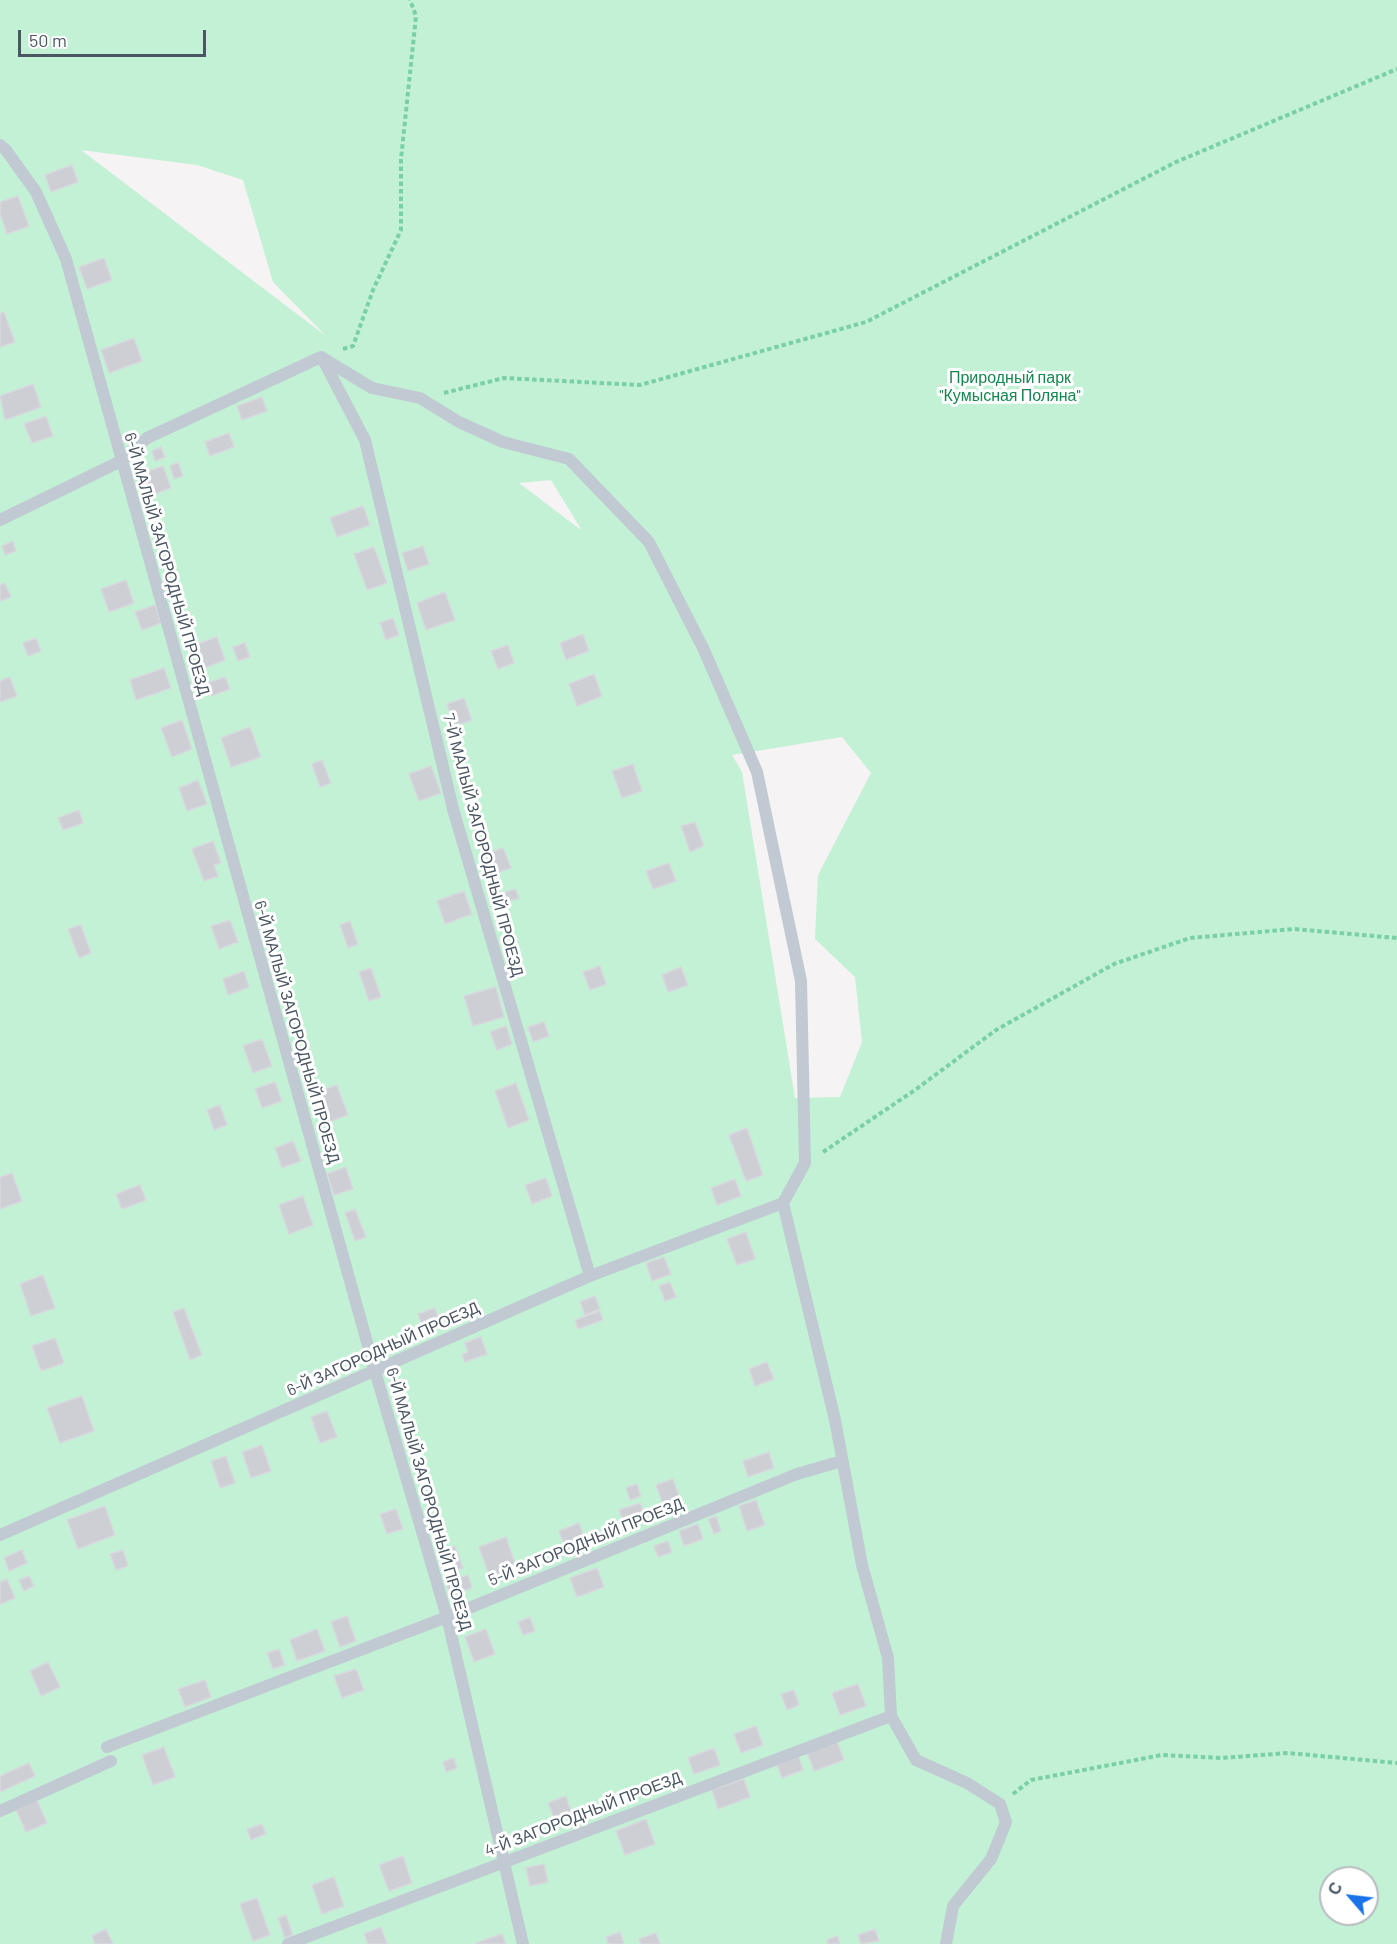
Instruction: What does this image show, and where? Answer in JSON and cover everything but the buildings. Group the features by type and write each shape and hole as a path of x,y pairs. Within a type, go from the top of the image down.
{"lane":[{"name":"6-Й МАЛЫЙ ЗАГОРОДНЫЙ ПРОЕЗД","path":"0,145 36,192 66,259 375,1371 447,1617 523,1944"},
{"path":"0,520 121,461 147,438 321,357 372,388 420,398 459,422 503,442 569,459 649,542 704,650 757,772 801,981 805,1164 783,1203 842,1461 861,1565 888,1658 891,1716 916,1760 967,1783 1000,1804 1006,1822 991,1859 953,1906 946,1944"},
{"name":"7-Й МАЛЫЙ ЗАГОРОДНЫЙ ПРОЕЗД","path":"321,357 365,440 453,809 590,1276"},
{"name":"6-Й ЗАГОРОДНЫЙ ПРОЕЗД","path":"0,1535 590,1276 783,1203"},
{"name":"5-Й ЗАГОРОДНЫЙ ПРОЕЗД","path":"107,1747 447,1617 797,1474 842,1461"},
{"name":"4-Й ЗАГОРОДНЫЙ ПРОЕЗД","path":"288,1944 891,1716"},
{"path":"0,1810 111,1761"}],"path":[{"path":"321,357 353,346 373,290 401,230 401,159 416,15 410,0"},
{"path":"420,398 504,378 640,385 866,322 1176,162 1397,69"},
{"path":"805,1164 915,1090 996,1030 1114,964 1190,938 1294,929 1397,938"},
{"path":"1000,1804 1031,1780 1162,1755 1221,1758 1288,1753 1397,1763"}],"green space":[{"name":"Природный парк \"Кумысная Поляна\"","path":"0,0 1397,0 1397,1944 0,1944","holes":["81,150 197,165 243,180 273,282 326,336","551,480 581,529 581,530 519,483","842,737 871,773 818,875 815,939 855,977 862,1042 840,1097 795,1098 742,772 732,755"]}]}
